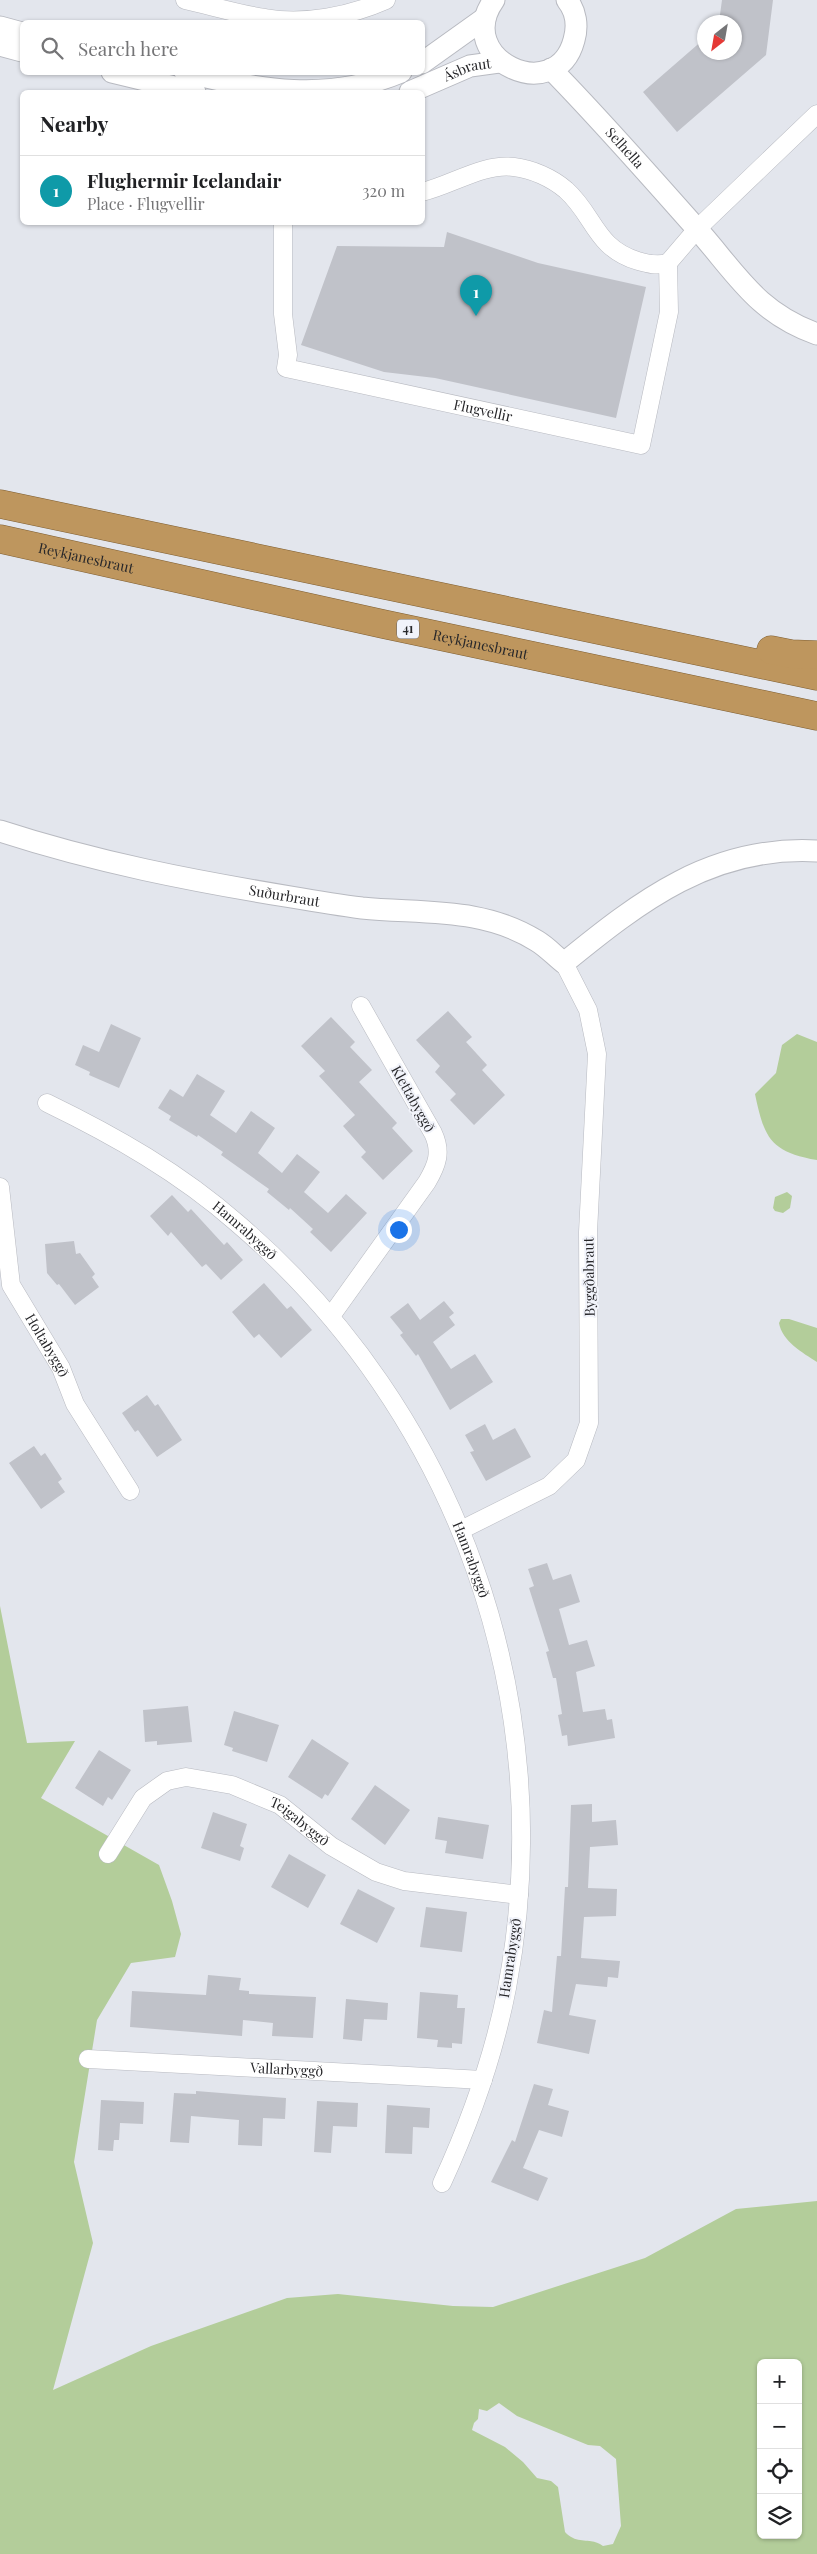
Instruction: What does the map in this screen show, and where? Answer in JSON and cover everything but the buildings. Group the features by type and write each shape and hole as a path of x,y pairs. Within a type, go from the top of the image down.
{"highway":[{"path":"0,504 817,676"},
{"name":"Reykjanesbraut","path":"0,539 383,624 817,716"},
{"path":"299,567 419,579 791,654 817,655"},
{"path":"383,624 540,671 752,716 817,735"}],"street":[{"path":"185,0 267,19 295,20 342,15 386,0"},
{"path":"490,9 485,34 490,49 499,62 511,69 524,73 538,73 551,69 564,60 572,47 576,32 576,6"},
{"name":"Ásbraut","path":"425,61 490,9"},
{"path":"0,28 20,33"},
{"path":"0,45 20,50"},
{"name":"Ásbraut","path":"415,90 470,66 499,62"},
{"name":"Selhella","path":"551,69 592,111 754,296 788,322 817,334"},
{"path":"124,75 187,90"},
{"path":"198,75 247,86 283,90"},
{"path":"343,90 379,82 394,75"},
{"path":"425,191 494,167 514,167 538,173 565,189 581,207 605,243 620,254 648,264 668,263 696,229 817,114"},
{"name":"Flugvellir","path":"283,225 283,314 288,355 286,368 641,445 669,312 668,263"},
{"name":"Suðurbraut","path":"0,831 45,846 208,883 361,908 438,911 478,916 512,927 538,942 564,963"},
{"path":"564,963 628,911 684,878 743,858 777,852 817,851"},
{"name":"Byggðabraut","path":"461,1530 549,1486 576,1460 589,1423 588,1232 597,1054 588,1010 564,963"},
{"name":"Klettabyggð","path":"331,1316 427,1182 434,1170 438,1156 433,1132 361,1006"},
{"name":"Hamrabyggð","path":"47,1103 127,1144 201,1194 269,1251 331,1316 357,1349 426,1454 461,1530 492,1618 512,1709 521,1802 519,1895 507,1989 483,2080 442,2183"},
{"name":"Holtabyggð","path":"0,1187 11,1285 61,1368 75,1404 130,1491"},
{"name":"Teigabyggð","path":"108,1854 143,1798 167,1781 186,1777 232,1785 280,1805 331,1846 376,1872 404,1881 519,1895"},
{"name":"Vallarbyggð","path":"88,2059 483,2080"}],"green space":[{"path":"797,1034 817,1042 817,1160 801,1157 789,1152 779,1147 772,1140 766,1132 755,1094 776,1073 782,1045"},
{"path":"787,1192 792,1196 790,1208 783,1213 775,1211 773,1208 775,1197"},
{"path":"781,1319 789,1319 817,1328 817,1362 789,1341 781,1329 779,1323"},
{"path":"0,1606 27,1743 75,1741 41,1798 159,1865 181,1934 175,1957 131,1963 97,2020 74,2162 93,2243 53,2390 151,2346 287,2298 338,2294 453,2306 493,2307 645,2258 736,2209 817,2201 817,2554 0,2554","holes":["499,2403 517,2416 588,2445 600,2446 616,2459 621,2526 613,2544 603,2546 598,2543 575,2539 565,2532 558,2487 551,2481 537,2478 523,2462 505,2447 472,2430 474,2423 478,2419 479,2409 487,2411"]}],"place":[{"name":"Flughermir Icelandair","path":"476,316"}]}
